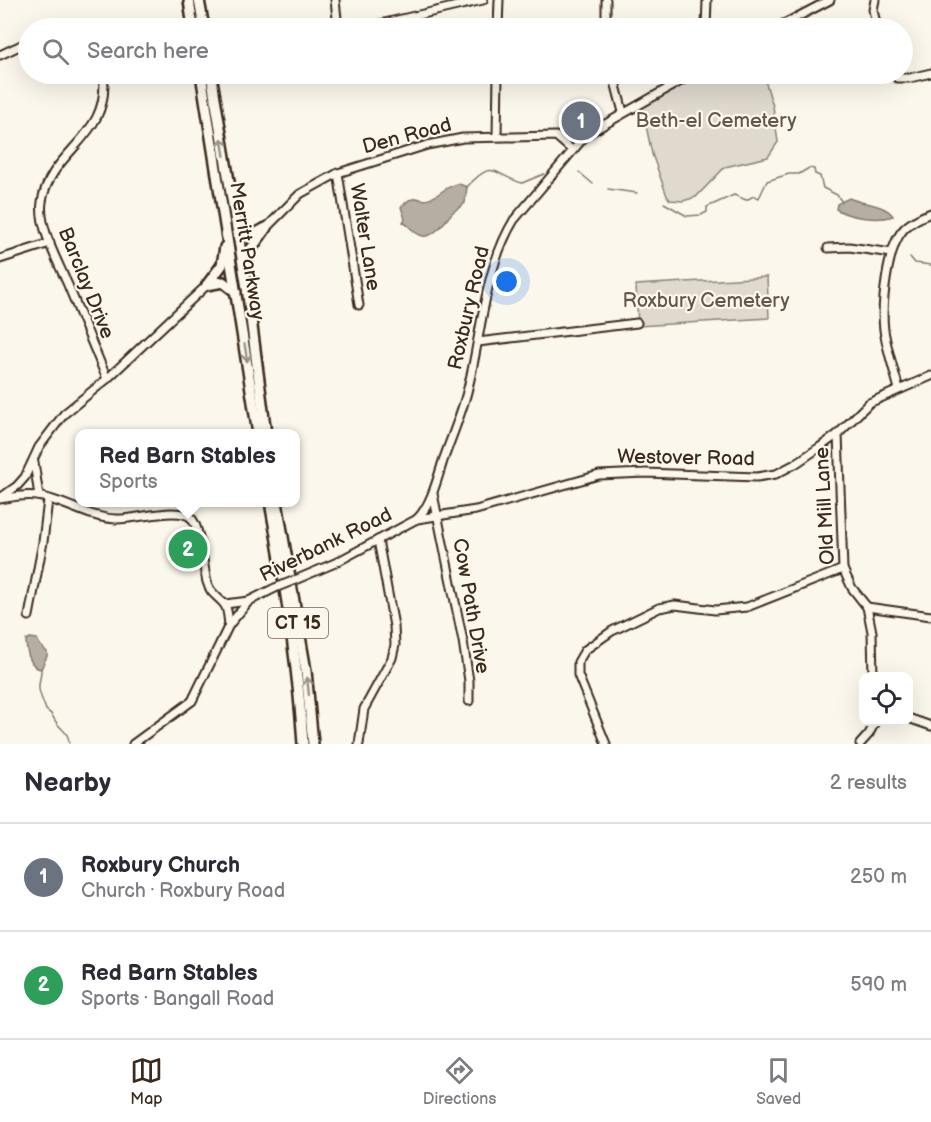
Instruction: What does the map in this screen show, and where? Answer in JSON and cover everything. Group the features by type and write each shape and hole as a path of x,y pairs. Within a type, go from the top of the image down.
{"highway":[{"path":"189,0 192,18"},
{"path":"199,0 202,18"},
{"name":"Merritt Parkway","path":"203,84 257,429"},
{"name":"Merritt Parkway","path":"213,84 236,222 265,429"},
{"path":"236,222 243,231 251,234 266,228"},
{"path":"246,288 249,252 266,228"},
{"path":"207,285 222,265 226,233"},
{"path":"207,285 223,282 236,292"},
{"name":"CT 15","path":"271,507 287,595 303,744"},
{"name":"CT 15","path":"278,507 306,671 313,744"}],"street":[{"path":"334,0 337,18"},
{"path":"406,18 483,0"},
{"path":"498,0 498,18"},
{"path":"606,0 606,18"},
{"path":"706,18 707,0"},
{"path":"795,18 830,0"},
{"path":"874,18 875,0"},
{"path":"0,55 18,47"},
{"path":"913,77 931,73"},
{"name":"Barclay Drive","path":"105,84 103,105 96,121 51,177 45,189 42,217 50,243 107,379"},
{"path":"497,136 498,84"},
{"path":"616,84 623,112"},
{"name":"Roxbury Road","path":"417,519 426,508 466,393 492,268 504,236 519,211 555,173 586,135 675,84"},
{"name":"Den Road","path":"266,228 300,194 338,174 427,144 463,138 555,136 572,150"},
{"name":"Walter Lane","path":"338,174 359,305"},
{"path":"899,389 884,329 884,310 892,253 903,229 931,213"},
{"path":"0,259 50,243"},
{"path":"828,248 849,246 892,253"},
{"path":"0,499 21,482 34,462 39,447 64,414 107,379 207,285"},
{"path":"478,342 637,324"},
{"name":"Westover Road","path":"417,519 476,510 599,475 614,473 757,477 776,474 795,464 838,434 869,404 931,376"},
{"name":"Old Mill Lane","path":"838,434 843,569 852,588 867,607 872,632 873,672"},
{"path":"34,462 39,496"},
{"path":"432,491 438,517"},
{"path":"0,499 24,495 39,496 98,517 115,519 175,512 185,513 192,519 197,529 210,591 225,604 229,625"},
{"path":"29,616 43,542 48,500"},
{"name":"Cow Path Drive","path":"438,517 464,641 469,701"},
{"name":"Riverbank Road","path":"225,604 249,601 335,563 417,519"},
{"path":"359,744 364,709 392,658 395,645 390,597 378,540"},
{"path":"606,744 578,675 578,662 585,650 612,631 658,608 675,605 715,610 747,607 843,569"},
{"name":"Riverbank Road","path":"133,744 192,701 229,625 249,601"},
{"path":"867,607 931,616"},
{"path":"913,719 931,726"},
{"path":"860,744 873,726"}],"green space":[{"name":"Beth-el Cemetery","path":"685,84 766,84 773,106 778,142 768,157 725,167 696,197 683,201 670,200 652,154 642,107"},
{"name":"Roxbury Cemetery","path":"767,277 769,318 638,326 636,285"}],"shaded area":[{"path":"459,184 467,187 465,203 432,234 420,235 403,222 405,219 401,207 409,200 428,199"},
{"path":"849,198 879,206 893,216 864,218 836,209 837,204"},
{"path":"37,639 47,652 41,669 37,668 29,658 26,640"}],"waterway":[{"path":"664,203 687,216 701,215 707,212 707,207 734,195 746,200 754,196 759,198 767,181 789,174 799,174 809,168 814,169 815,174 820,176 823,188 837,195 842,202"},
{"path":"467,187 488,171 522,183 544,174"},
{"path":"579,172 593,184"},
{"path":"608,189 637,193"},
{"path":"910,257 915,263 931,265"},
{"path":"41,668 39,686 42,700 46,710 66,734 69,743"}],"place":[{"name":"Roxbury Church","path":"581,121"},
{"name":"Red Barn Stables","path":"188,549"}]}
